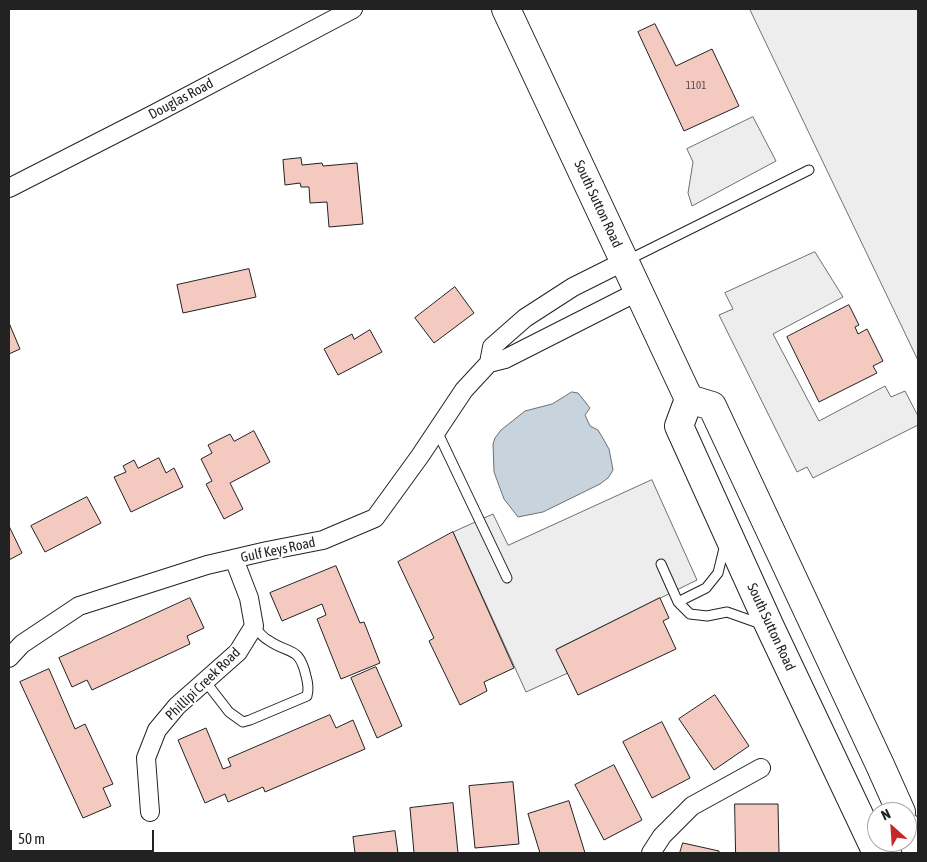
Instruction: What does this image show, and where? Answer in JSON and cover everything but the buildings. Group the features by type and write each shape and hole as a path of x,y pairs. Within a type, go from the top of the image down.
{"main road":[{"name":"South Sutton Road","path":"506,9 689,399 679,426 770,628 878,853"},
{"path":"689,399 712,406 897,802"}],"street":[{"name":"Douglas Road","path":"9,188 353,9"},
{"name":"Gulf Keys Road","path":"9,658 22,644 79,606 206,565 323,540 375,518 464,390 489,363 492,347 525,318 573,287 625,261"},
{"name":"Gulf Keys Road","path":"489,363 505,359 639,291"},
{"path":"234,559 249,598 254,626"},
{"name":"Phillipi Creek Road","path":"150,812 146,758 157,730 177,706 238,652 254,626"},
{"path":"651,853 662,836 692,806 761,768"}],"lane":[{"path":"625,261 809,170"},
{"path":"437,431 507,578"},
{"path":"678,602 706,588 718,573 727,534"},
{"path":"661,564 678,602 690,614 707,616 727,612 770,628"},
{"path":"205,681 229,712 242,722 307,696 308,682 300,657 292,651 269,641 254,626"}],"shaded area":[{"path":"750,9 918,9 918,360"},
{"path":"753,117 776,161 692,206 688,193 693,162 687,149"},
{"path":"815,252 843,297 773,334 819,421 885,386 891,397 905,391 918,416 918,425 813,478 807,467 797,472 719,315 733,309 725,293"},
{"path":"572,392 578,393 590,408 585,415 590,426 598,430 609,449 613,470 608,478 600,484 543,512 518,517 504,499 494,472 493,444 495,438 501,430 525,411 552,404"},
{"path":"652,480 697,580 557,649 568,673 526,692 453,532 493,514 508,545"}]}
